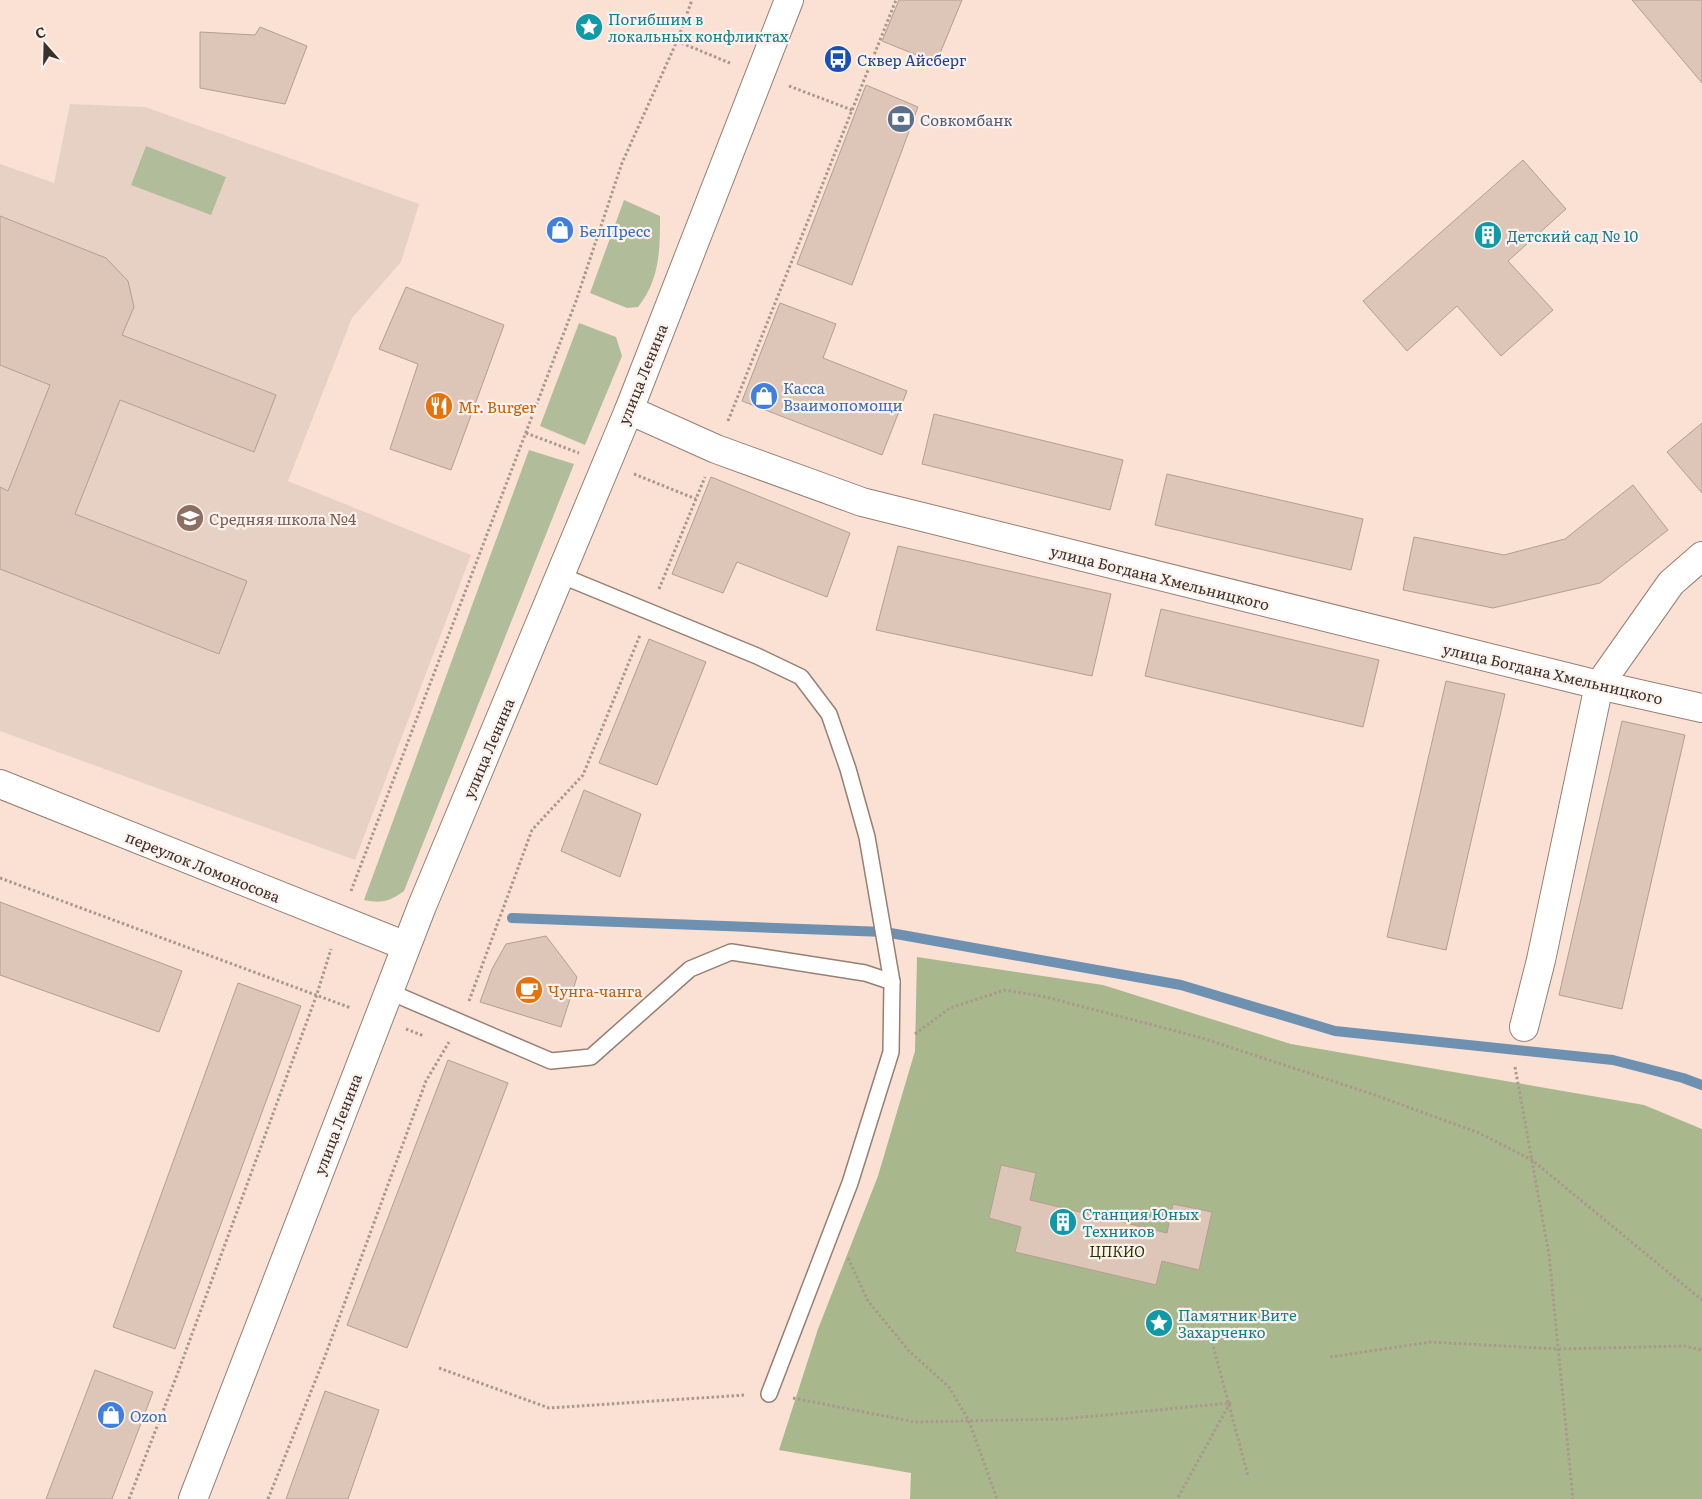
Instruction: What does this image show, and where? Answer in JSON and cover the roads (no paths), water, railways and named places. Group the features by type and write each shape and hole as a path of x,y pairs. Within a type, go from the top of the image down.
{"street":[{"name":"улица Ленина","path":"193,1499 390,992 406,946 629,410 789,0"},
{"name":"улица Богдана Хмельницкого","path":"629,410 716,450 862,502 1599,685 1702,708"},
{"path":"1524,1027 1541,960 1599,685 1671,584 1702,556"},
{"name":"переулок Ломоносова","path":"0,784 406,946"}],"lane":[{"path":"560,575 757,656 801,678 829,714 848,769 867,837 892,982 892,1052 850,1183 769,1394"},
{"path":"390,992 551,1061 591,1057 690,969 731,952 865,973 892,982"}],"waterway":[{"path":"512,918 885,932 1181,985 1335,1031 1613,1060 1683,1078 1702,1085"}],"place":[{"name":"Погибшим в локальных конфликтах","path":"589,27"},
{"name":"Сквер Айсберг","path":"838,59"},
{"name":"Совкомбанк","path":"901,119"},
{"name":"БелПресс","path":"560,230"},
{"name":"Детский сад № 10","path":"1488,235"},
{"name":"Касса Взаимопомощи","path":"764,396"},
{"name":"Mr. Burger","path":"439,406"},
{"name":"Средняя школа №4","path":"190,518"},
{"name":"Чунга-чанга","path":"529,990"},
{"name":"Станция Юных Техников","path":"1063,1222"},
{"name":"Памятник Вите Захарченко","path":"1159,1323"},
{"name":"Ozon","path":"111,1415"}],"park label":[{"name":"ЦПКИО","path":"1117,1250"}]}
